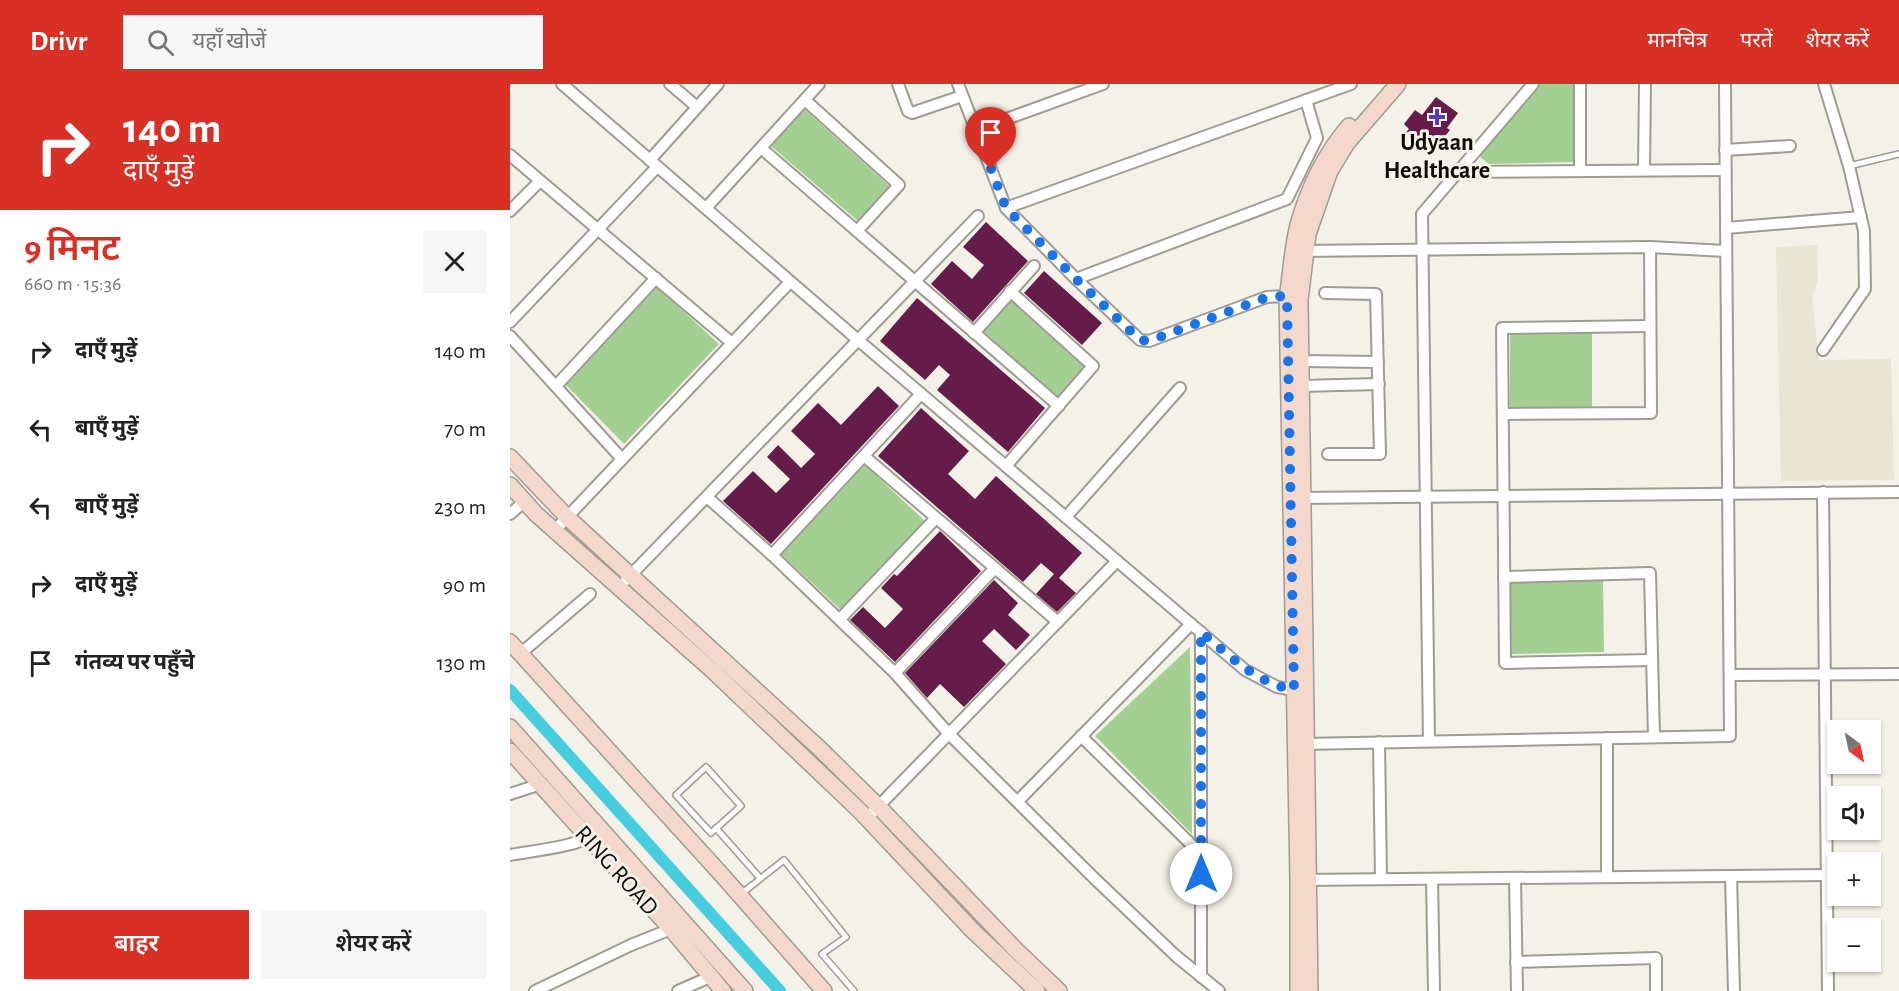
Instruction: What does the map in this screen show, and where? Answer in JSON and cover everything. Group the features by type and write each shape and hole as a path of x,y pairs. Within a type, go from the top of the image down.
{"street":[{"path":"562,84 790,282 1245,670 1277,687 1294,690"},
{"path":"670,84 697,107"},
{"path":"510,322 598,229 718,84"},
{"path":"706,208 819,84"},
{"path":"898,84 908,111 912,113 962,96"},
{"path":"958,84 1006,208 1140,340 1144,342 1268,297 1287,296"},
{"path":"976,130 1103,84"},
{"path":"1006,208 1351,84"},
{"path":"1301,744 1294,690 1296,498 1301,386 1298,225 1315,179 1333,145 1385,84"},
{"path":"1310,991 1304,880 1296,498 1287,296 1300,251 1330,171 1347,143 1398,84"},
{"path":"1430,741 1422,214 1533,84"},
{"path":"1580,84 1580,171"},
{"path":"1644,170 1645,84"},
{"path":"1301,744 1730,736 1725,84"},
{"path":"1823,350 1865,289 1864,231 1849,166 1824,84"},
{"path":"805,100 899,185 857,231"},
{"path":"1076,279 1288,198 1317,138 1306,100"},
{"path":"1725,150 1790,146"},
{"path":"761,148 1059,406"},
{"path":"510,155 732,343"},
{"path":"1458,172 1725,170"},
{"path":"510,211 540,181"},
{"path":"620,588 978,216"},
{"path":"1726,228 1861,217"},
{"path":"1300,251 1650,247 1726,251"},
{"path":"1503,414 1651,413 1650,247"},
{"path":"974,333 1034,266"},
{"path":"556,386 656,278"},
{"path":"555,530 790,282"},
{"path":"1006,466 1093,366 1010,291"},
{"path":"1325,293 1376,294 1379,384 1380,454 1328,454"},
{"path":"1650,326 1502,328 1503,496 1505,663 1652,660"},
{"path":"510,336 622,459"},
{"path":"1300,361 1378,362"},
{"path":"1301,386 1379,384"},
{"path":"1066,518 1180,388"},
{"path":"772,555 921,394"},
{"path":"864,456 1058,622"},
{"path":"510,457 567,518 818,747 879,807 1016,950 1036,991"},
{"path":"510,485 555,530 713,671 867,818 1005,962 1059,991"},
{"path":"1304,880 1827,875 1823,492"},
{"path":"1296,498 1899,492"},
{"path":"707,497 840,619 895,673 949,734 1152,933 1219,991"},
{"path":"510,514 525,501"},
{"path":"840,619 936,518"},
{"path":"867,818 1118,561"},
{"path":"895,673 995,568"},
{"path":"1504,577 1650,573 1654,737"},
{"path":"590,594 515,648 740,895 824,991"},
{"path":"1018,801 1191,624"},
{"path":"1201,632 1201,977"},
{"path":"1730,675 1899,674"},
{"path":"511,731 594,833 745,991"},
{"path":"1082,736 1201,854"},
{"path":"1607,738 1607,877"},
{"path":"1379,742 1381,879"},
{"name":"RING ROAD","path":"510,751 541,784 594,833 670,929 723,991"},
{"path":"510,794 541,784"},
{"path":"510,855 562,846 594,833"},
{"path":"1731,876 1734,991"},
{"path":"1515,878 1516,991"},
{"path":"1432,879 1434,991"},
{"path":"1298,991 1304,880"},
{"path":"1827,906 1828,991"},
{"path":"535,991 670,929"},
{"path":"1005,962 1016,950"},
{"path":"1516,962 1656,958 1656,991"},
{"path":"678,991 710,977"}],"lane":[{"path":"1849,166 1899,154"},
{"path":"706,767 741,806 716,828 711,833 676,795 706,767"},
{"path":"716,828 760,878"},
{"path":"740,895 784,860 846,937 822,954 855,991"}],"shaded area":[{"path":"1817,245 1818,280 1812,298 1819,360 1891,359 1894,480 1781,481 1776,247"}],"green space":[{"path":"1540,84 1574,84 1574,162 1489,164 1479,156"},
{"path":"804,109 889,186 858,221 771,146"},
{"path":"657,287 719,344 624,444 565,384"},
{"path":"1011,299 1086,366 1058,398 983,331"},
{"path":"1592,333 1592,407 1510,408 1510,334"},
{"path":"865,465 925,521 841,610 781,554"},
{"path":"1603,581 1604,652 1511,654 1510,582"},
{"path":"1190,647 1192,834 1095,736"}],"building":[{"path":"1436,97 1458,113 1447,128 1450,130 1431,153 1405,133 1409,129 1404,124 1415,110 1422,115"},
{"path":"986,222 1028,261 973,322 931,284 952,261 972,279 984,265 963,247"},
{"path":"1044,271 1102,323 1082,345 1024,293"},
{"path":"917,298 1045,408 1008,452 937,390 950,375 939,365 925,380 880,341"},
{"path":"878,386 899,406 771,544 723,501 753,471 776,493 790,479 767,457 778,445 801,468 815,454 791,431 818,403 841,425"},
{"path":"921,408 969,451 948,474 975,499 996,476 1082,553 1059,578 1076,593 1057,612 1036,594 1054,574 1041,563 1023,582 878,456"},
{"path":"940,531 981,571 895,662 850,620 863,607 885,628 903,609 881,588 894,574 897,576"},
{"path":"994,580 1018,603 1008,615 1030,635 1016,650 994,629 982,641 1006,664 964,707 940,684 927,698 905,673"}],"waterway":[{"path":"510,690 780,991"}],"place":[{"name":"Udyaan Healthcare","path":"1437,117"}],"route":[{"path":"991,169 1006,208 1076,279 1144,342 1268,297 1287,296 1294,690 1277,687 1245,670 1201,632 1201,874"}]}
